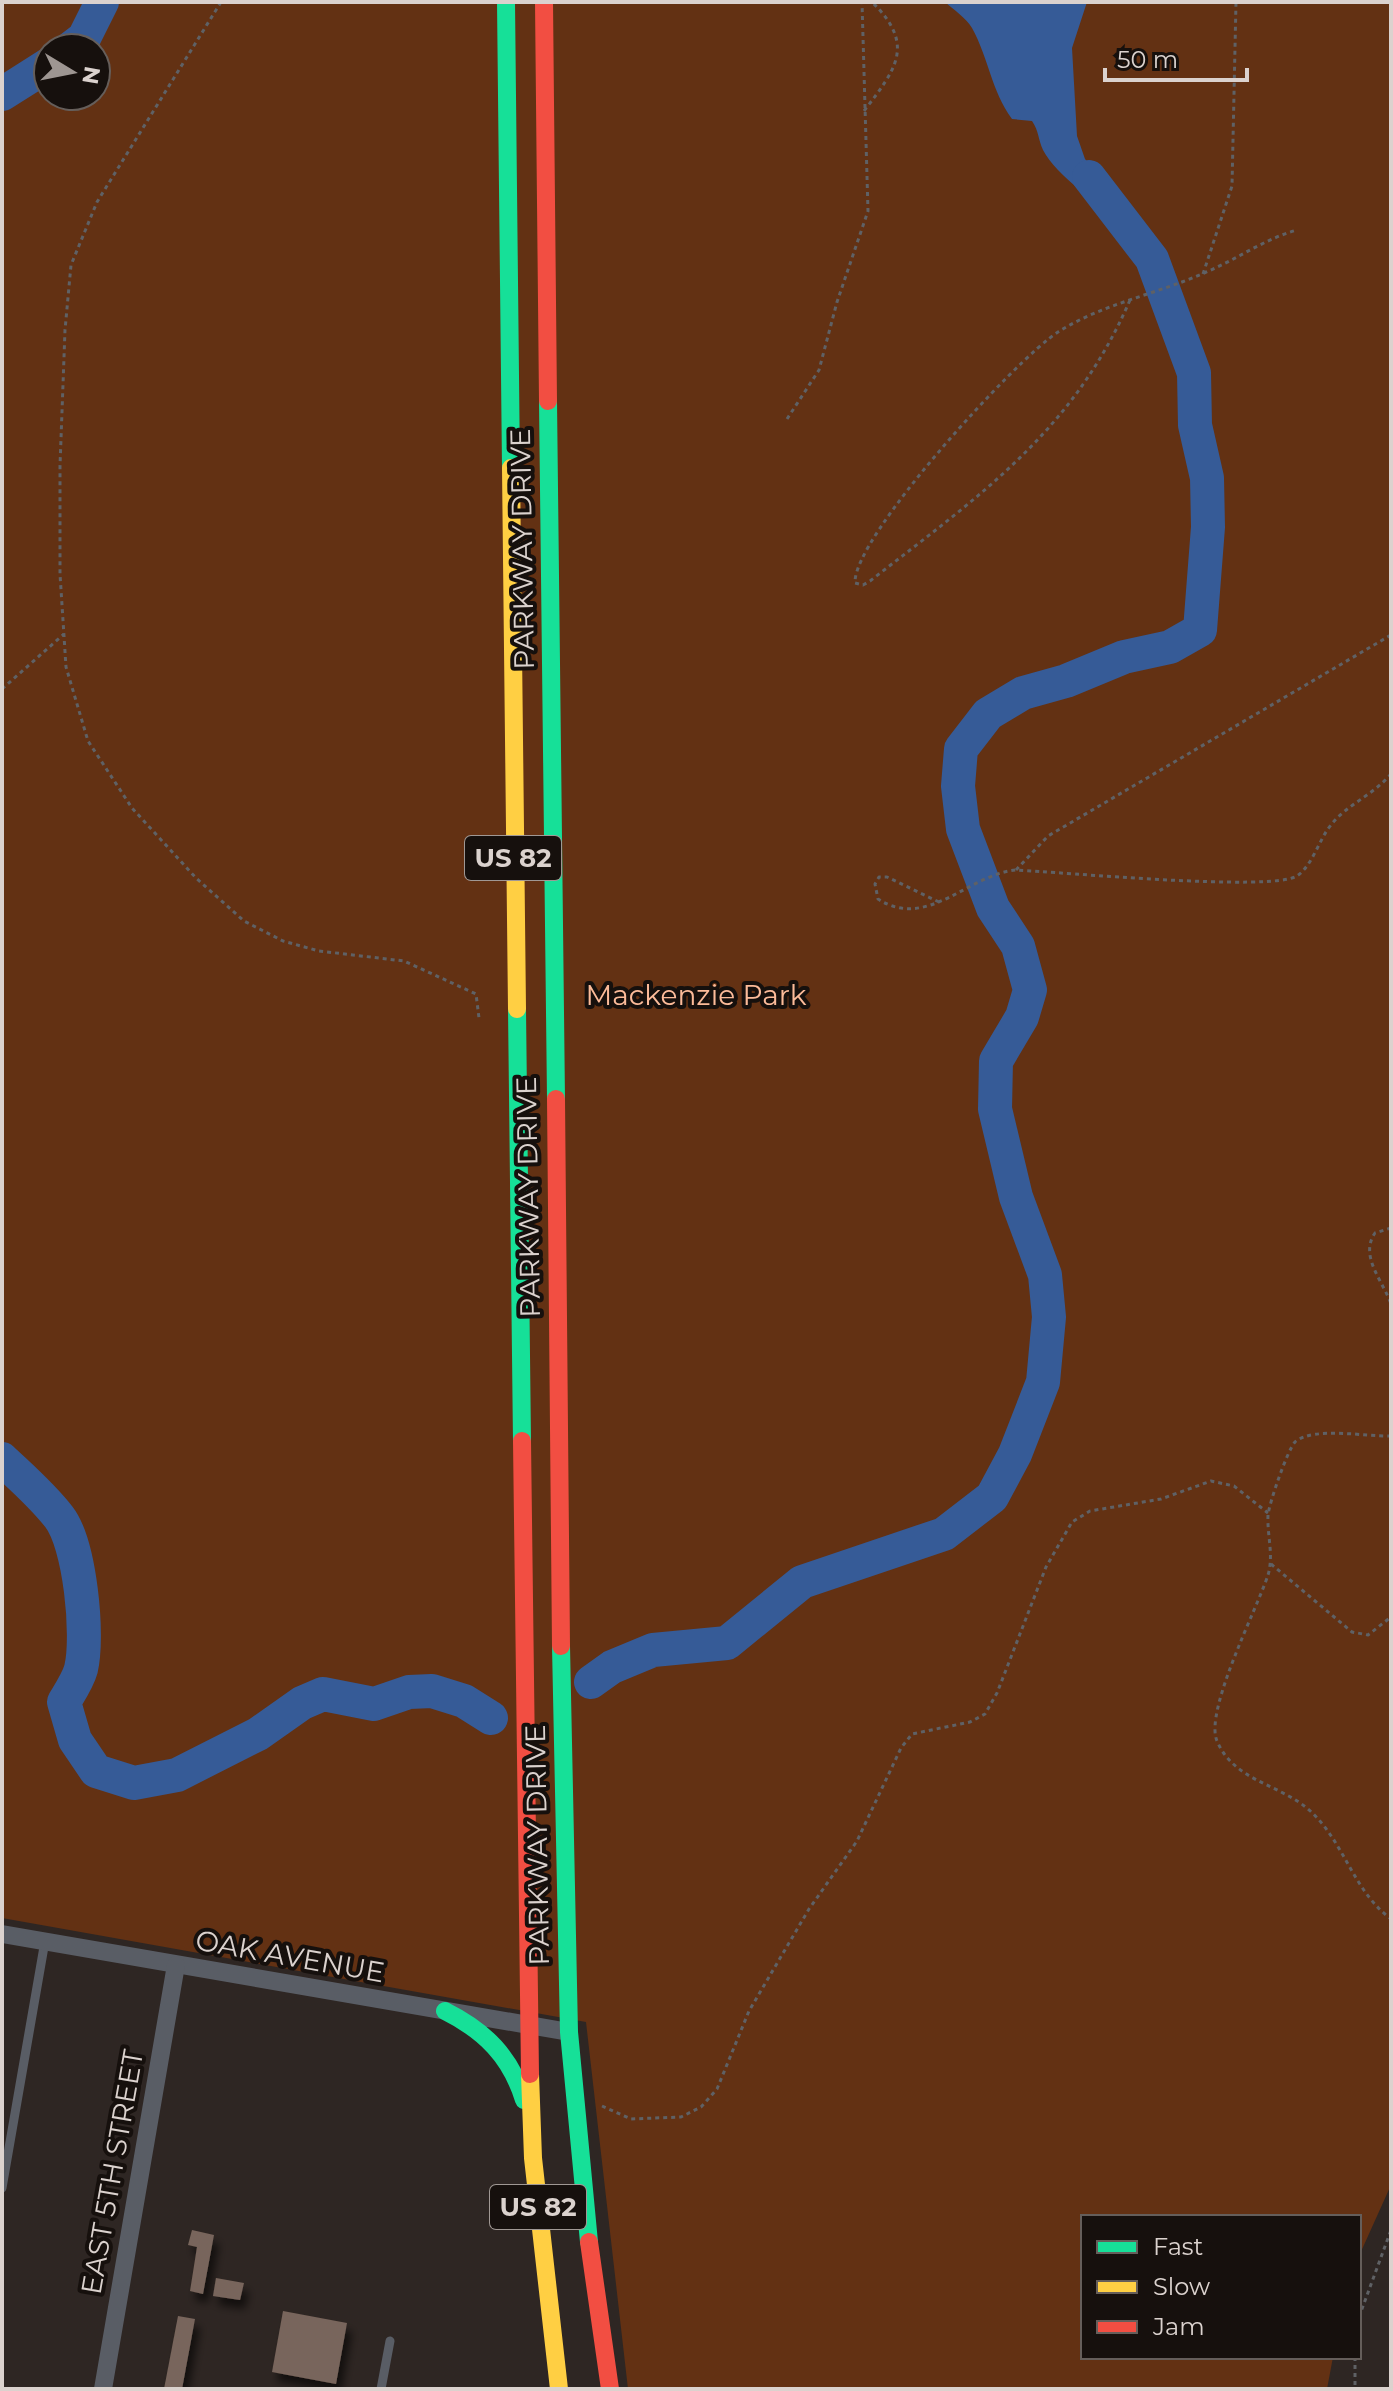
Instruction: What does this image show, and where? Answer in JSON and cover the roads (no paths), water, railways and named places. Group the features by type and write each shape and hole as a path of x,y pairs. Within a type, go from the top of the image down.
{"highway":[{"name":"PARKWAY DRIVE","path":"506,2 528,2025 532,2133 547,2306 559,2389"},
{"name":"PARKWAY DRIVE","path":"544,2 562,1713 569,2032 604,2349 612,2389"},
{"path":"445,2011 473,2023 496,2044 513,2069 532,2133"},
{"path":"547,2306 549,2389"}],"street":[{"name":"OAK AVENUE","path":"2,1934 569,2032"},
{"name":"EAST 5TH STREET","path":"103,2389 176,1965"}],"lane":[{"path":"2,2188 45,1941"},
{"path":"381,2389 390,2341"}],"water":[{"path":"945,2 1087,2 1072,48 1077,136 1085,159 1114,194 1125,218 1091,199 1058,170 1043,150 1032,121 1012,119 999,97 972,28"}],"waterway":[{"path":"87,32 102,2"},
{"path":"2,94 32,75"},
{"path":"591,1682 612,1667 653,1650 727,1643 802,1582 944,1534 992,1497 1015,1454 1043,1382 1049,1317 1045,1275 1016,1197 995,1109 996,1061 1022,1017 1030,990 1018,946 993,908 963,829 958,786 961,749 988,714 1023,693 1066,681 1124,657 1170,647 1200,630 1208,527 1207,478 1195,425 1194,373 1152,259 1089,177"},
{"path":"2,1459 59,1517 72,1547 81,1590 84,1635 80,1673 64,1702 75,1740 96,1771 134,1783 177,1775 258,1734 302,1703 323,1694 374,1704 409,1692 432,1691 464,1701 491,1718"}],"park label":[{"name":"Mackenzie Park","path":"696,995"}]}
